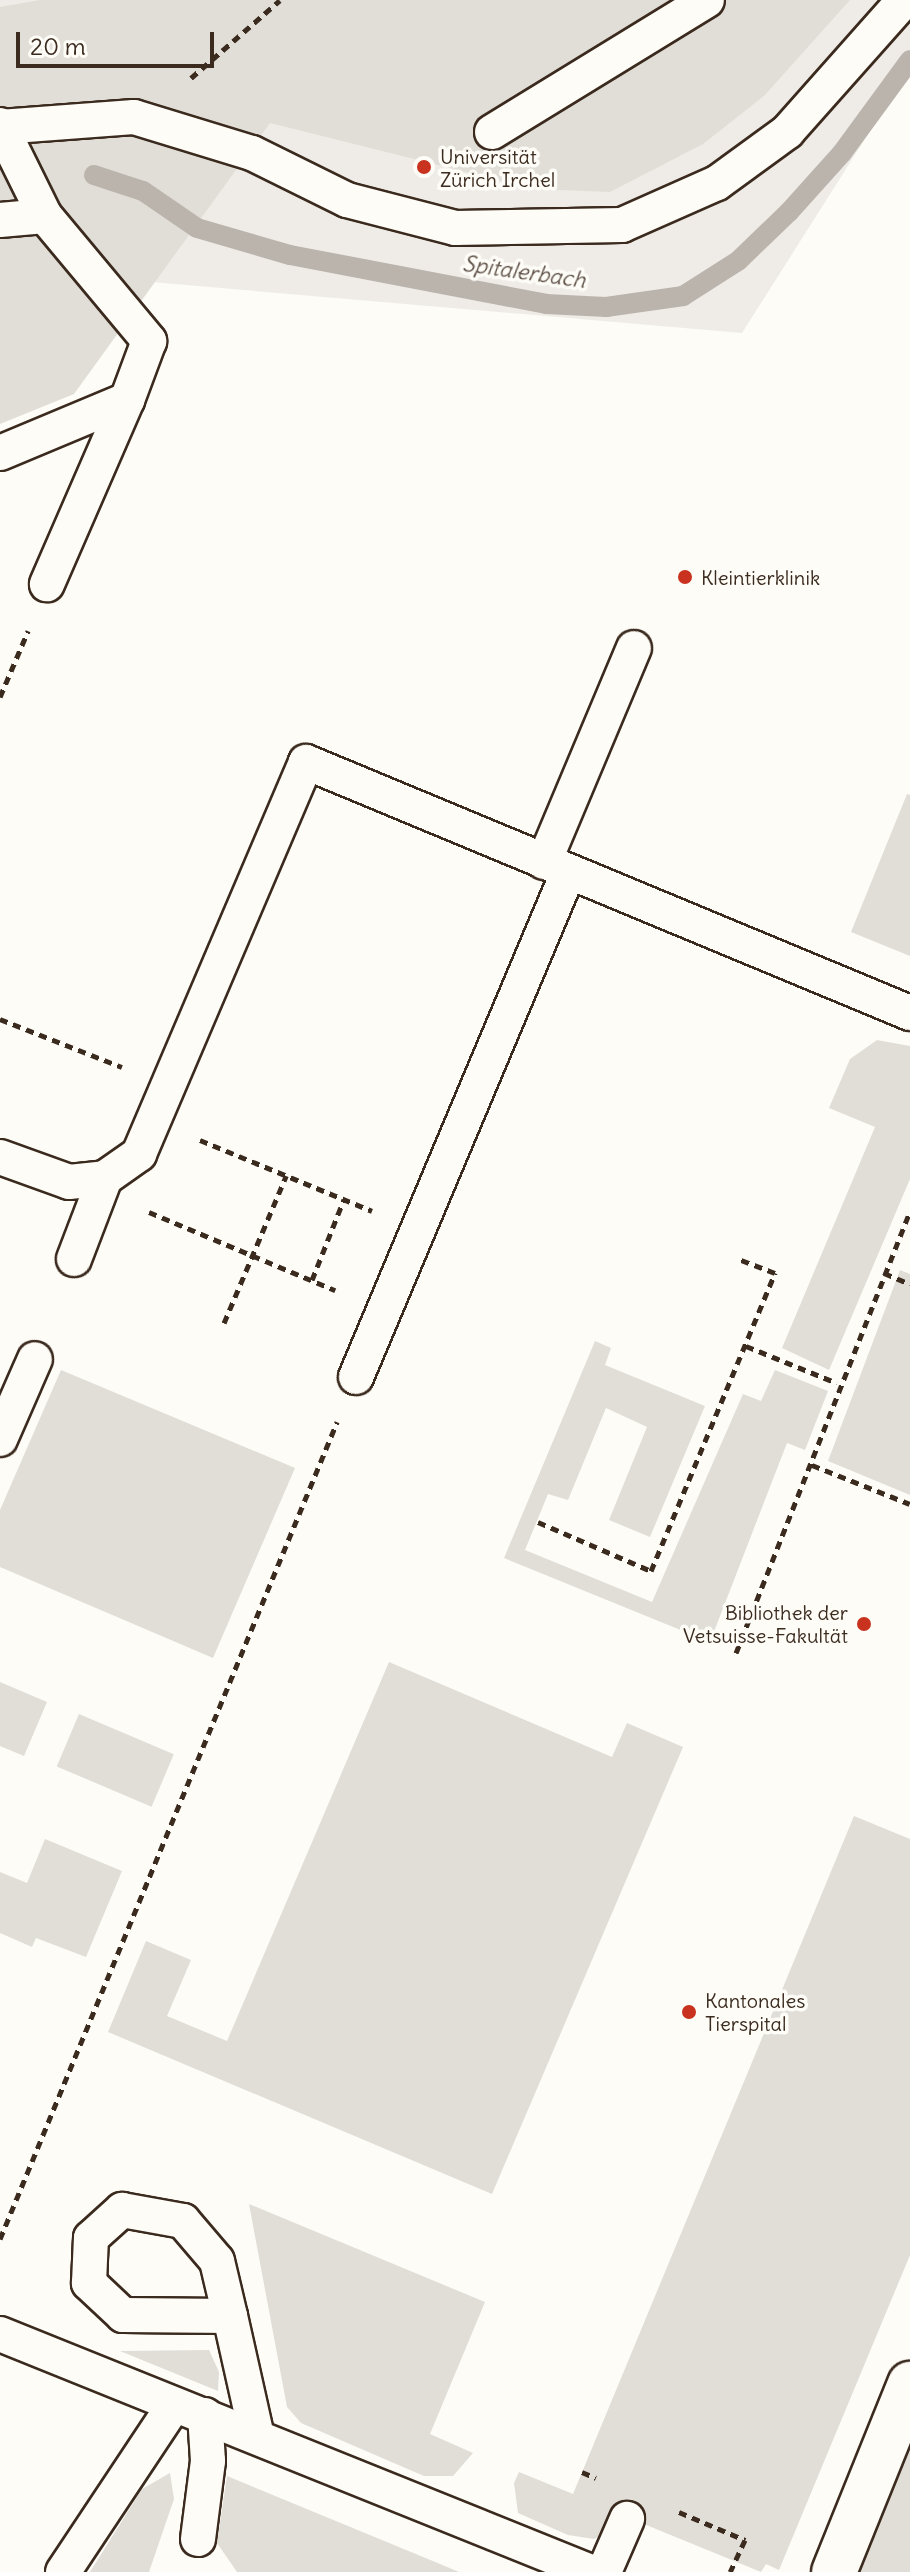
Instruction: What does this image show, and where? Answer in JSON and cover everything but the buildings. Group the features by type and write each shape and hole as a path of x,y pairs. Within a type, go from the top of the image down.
{"street":[{"path":"834,2572 910,2384"}],"lane":[{"path":"492,132 707,0"},
{"path":"47,584 127,400 149,341 45,216 1,126 134,117 252,153 347,200 455,228 622,225 717,183 787,132 904,0"},
{"path":"0,220 45,216"},
{"path":"0,453 127,400"},
{"path":"356,1377 417,1230 556,867 634,648"},
{"path":"0,1157 69,1182 105,1178 139,1154 156,1122 306,762 910,1013"},
{"path":"74,1259 105,1178"},
{"path":"0,1439 35,1359"},
{"path":"230,2316 257,2437"},
{"path":"0,2334 591,2572"},
{"path":"190,2410 208,2461 198,2539"},
{"path":"63,2572 190,2410"},
{"path":"604,2572 627,2519"}],"path":[{"path":"134,117 219,58 280,0"},
{"path":"0,697 47,584"},
{"path":"0,1019 171,1086"},
{"path":"156,1122 417,1230"},
{"path":"224,1323 286,1176"},
{"path":"105,1178 152,1214 383,1312"},
{"path":"312,1280 344,1199"},
{"path":"837,1383 910,1211"},
{"path":"538,1522 651,1571 775,1273 739,1259"},
{"path":"884,1273 910,1284"},
{"path":"736,1653 845,1386 746,1346"},
{"path":"0,2239 356,1377"},
{"path":"812,1465 910,1504"},
{"path":"730,2572 735,2561"}],"shaded area":[{"name":"Universität Zürich Irchel","path":"0,0 910,0 910,68 742,333 0,269"},
{"path":"40,0 850,0 764,96 703,144 610,192 534,189 270,123 74,394 0,424 0,7"},
{"path":"907,794 910,795 910,956 851,932"},
{"path":"877,1040 910,1046 910,1179 829,1370 782,1348 875,1127 829,1108 850,1059"},
{"path":"900,1270 910,1274 910,1495 828,1461"},
{"path":"595,1341 611,1348 605,1365 705,1406 650,1537 609,1520 647,1427 606,1408 568,1500 548,1494 525,1550 652,1602 743,1394 761,1401 775,1370 828,1391 805,1450 787,1443 710,1642 504,1558"},
{"path":"61,1370 295,1468 213,1658 0,1567 0,1510"},
{"path":"389,1662 612,1757 627,1723 683,1747 492,2194 108,2032 146,1941 191,1960 167,2016 227,2041"},
{"path":"0,1682 47,1702 24,1756 0,1746"},
{"path":"79,1714 174,1754 152,1807 57,1766"},
{"path":"854,1816 910,1839 910,2255 779,2570 766,2564 761,2572 617,2513 609,2531 594,2539 568,2535 518,2513 514,2483 519,2472 573,2494"},
{"path":"45,1839 122,1871 86,1957 36,1938 32,1947 0,1933 0,1872 27,1883"},
{"path":"249,2204 485,2302 430,2434 473,2453 453,2476 424,2476 301,2423 287,2407"},
{"path":"209,2350 219,2372 218,2391 120,2351"},
{"path":"910,2442 910,2572 856,2572"},
{"path":"170,2473 174,2499 149,2572 90,2572 142,2489"},
{"path":"227,2476 459,2572 237,2572 217,2543"}],"waterway":[{"name":"Spitalerbach","path":"94,175 143,191 197,228 290,255 546,304 606,307 683,296 738,261 789,212 842,153 910,60"}],"place":[{"name":"Universität Zürich Irchel","path":"424,167"},
{"name":"Kleintierklinik","path":"685,577"},
{"name":"Bibliothek der Vetsuisse-Fakultät","path":"864,1624"},
{"name":"Kantonales Tierspital","path":"689,2012"}]}
